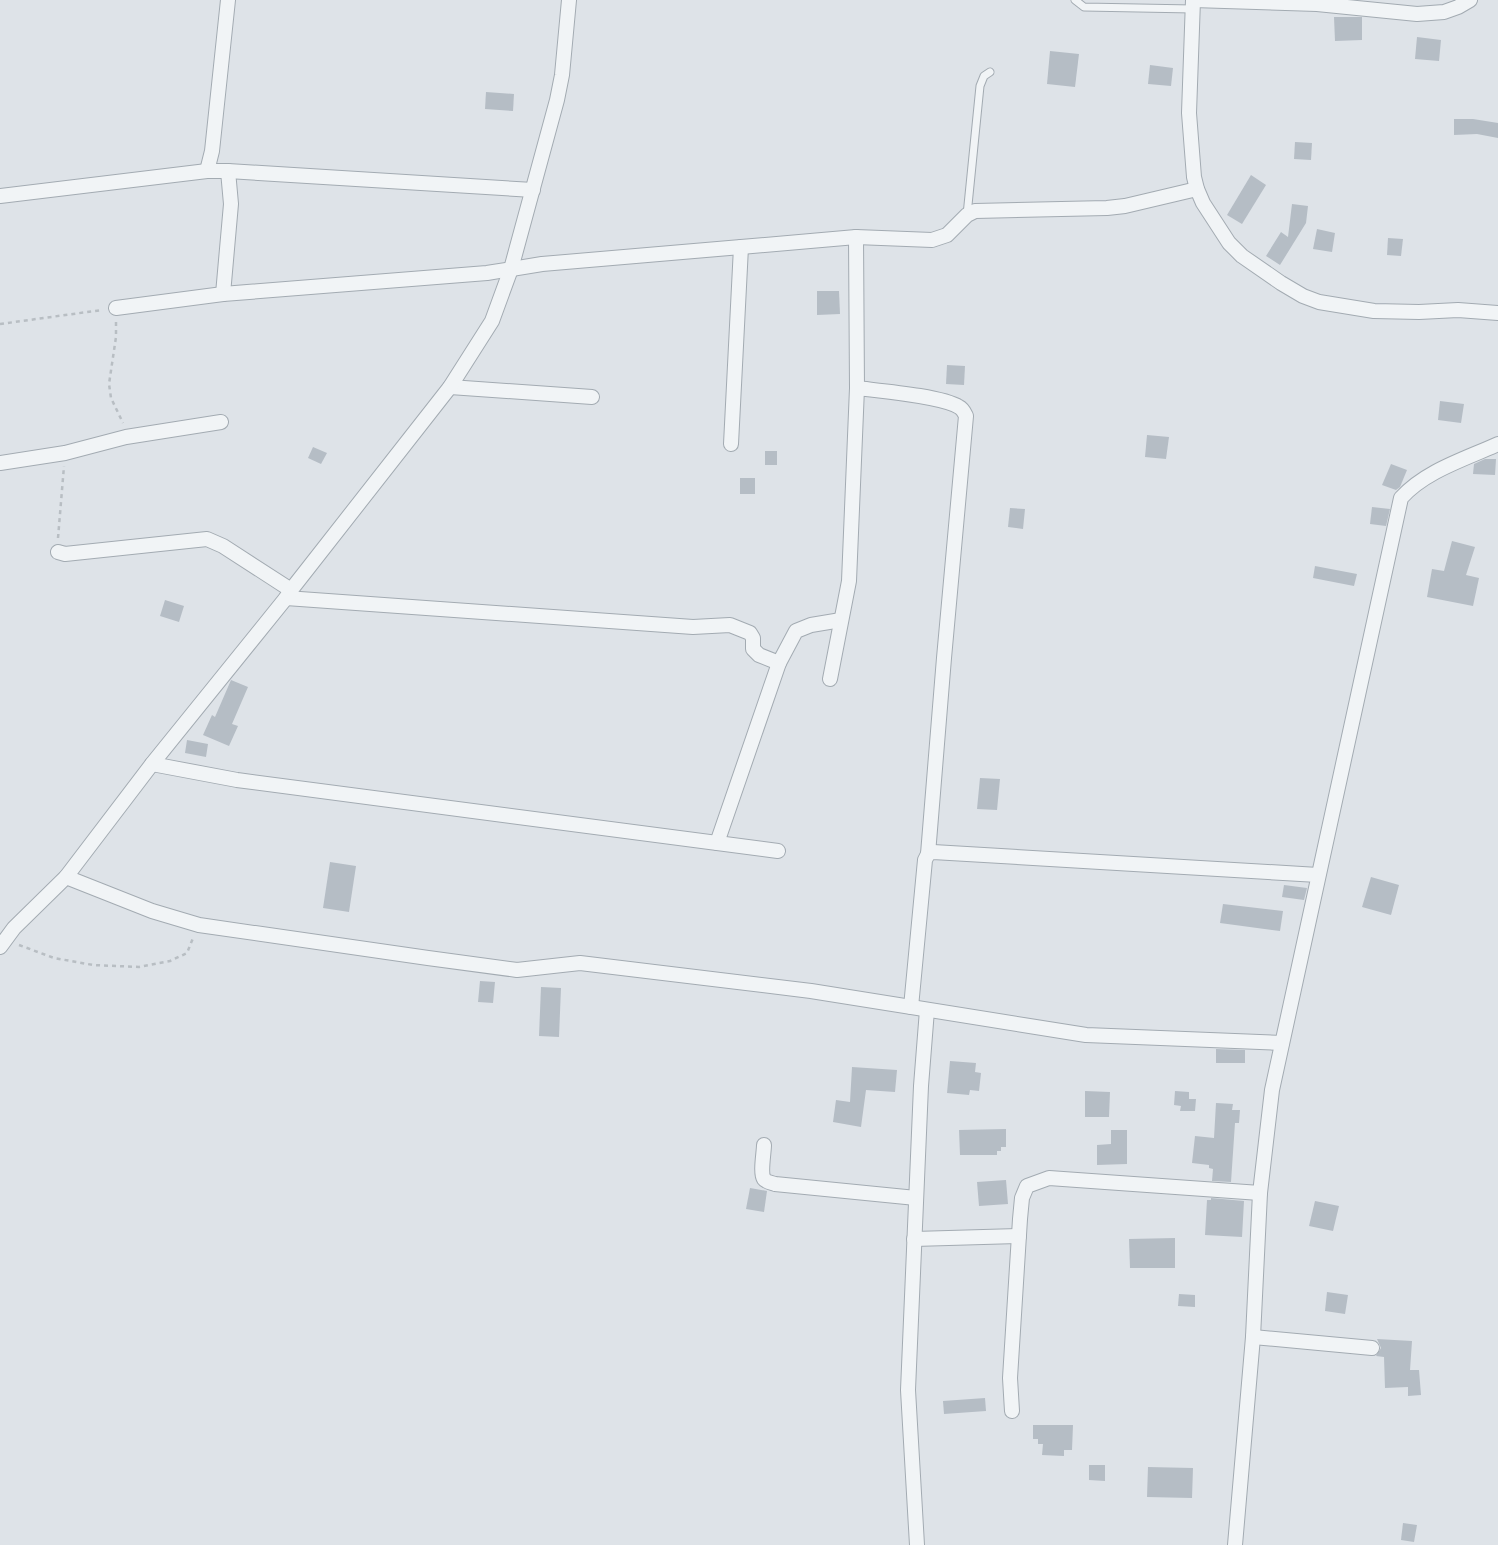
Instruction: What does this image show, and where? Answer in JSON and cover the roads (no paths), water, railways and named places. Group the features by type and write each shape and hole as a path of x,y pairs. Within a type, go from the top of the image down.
{"street":[{"path":"207,171 212,151 228,0"},
{"path":"3,944 14,928 66,877 152,764 450,387 492,321 511,269 557,100 562,75 569,0"},
{"path":"1470,0 1444,12 1417,14 1317,4 1193,3 1189,113 1194,177 1197,189 1204,203 1229,243 1242,256 1303,296 1319,302 1374,310 1419,312 1458,310 1498,313"},
{"path":"0,196 207,171 532,190"},
{"path":"224,294 231,204 228,171"},
{"path":"116,308 224,294 487,273 542,264 856,237 932,240 947,235 967,215 974,211 1116,207 1197,189"},
{"path":"830,679 849,581 857,388 856,237"},
{"path":"731,444 741,247"},
{"path":"450,387 592,397"},
{"path":"857,388 941,400 958,406 964,410 966,416 928,854 925,860 911,1007"},
{"path":"0,463 65,452 126,437 221,422"},
{"path":"1235,1545 1253,1336 1260,1193 1272,1090 1401,498 1410,487 1447,466 1498,444"},
{"path":"58,552 65,554 207,540 223,546 288,594 693,627 730,625 750,633 753,638 753,649 759,655 780,663"},
{"path":"717,843 780,663 796,631 811,625 841,620"},
{"path":"152,764 247,782 778,851"},
{"path":"928,854 934,852 1318,875"},
{"path":"66,877 152,911 199,925 517,970 580,963 811,992 1086,1035 1282,1043"},
{"path":"0,927 14,928"},
{"path":"916,1545 908,1390 921,1086 927,1010"},
{"path":"764,1145 763,1173 764,1179 768,1182 916,1198"},
{"path":"1012,1412 1010,1378 1019,1236 1022,1198 1027,1186 1050,1178 1260,1193"},
{"path":"914,1239 1019,1236"},
{"path":"1253,1336 1372,1348"}],"lane":[{"path":"1075,0 1084,7 1193,3"},
{"path":"967,215 980,86 981,80 990,72"}]}
